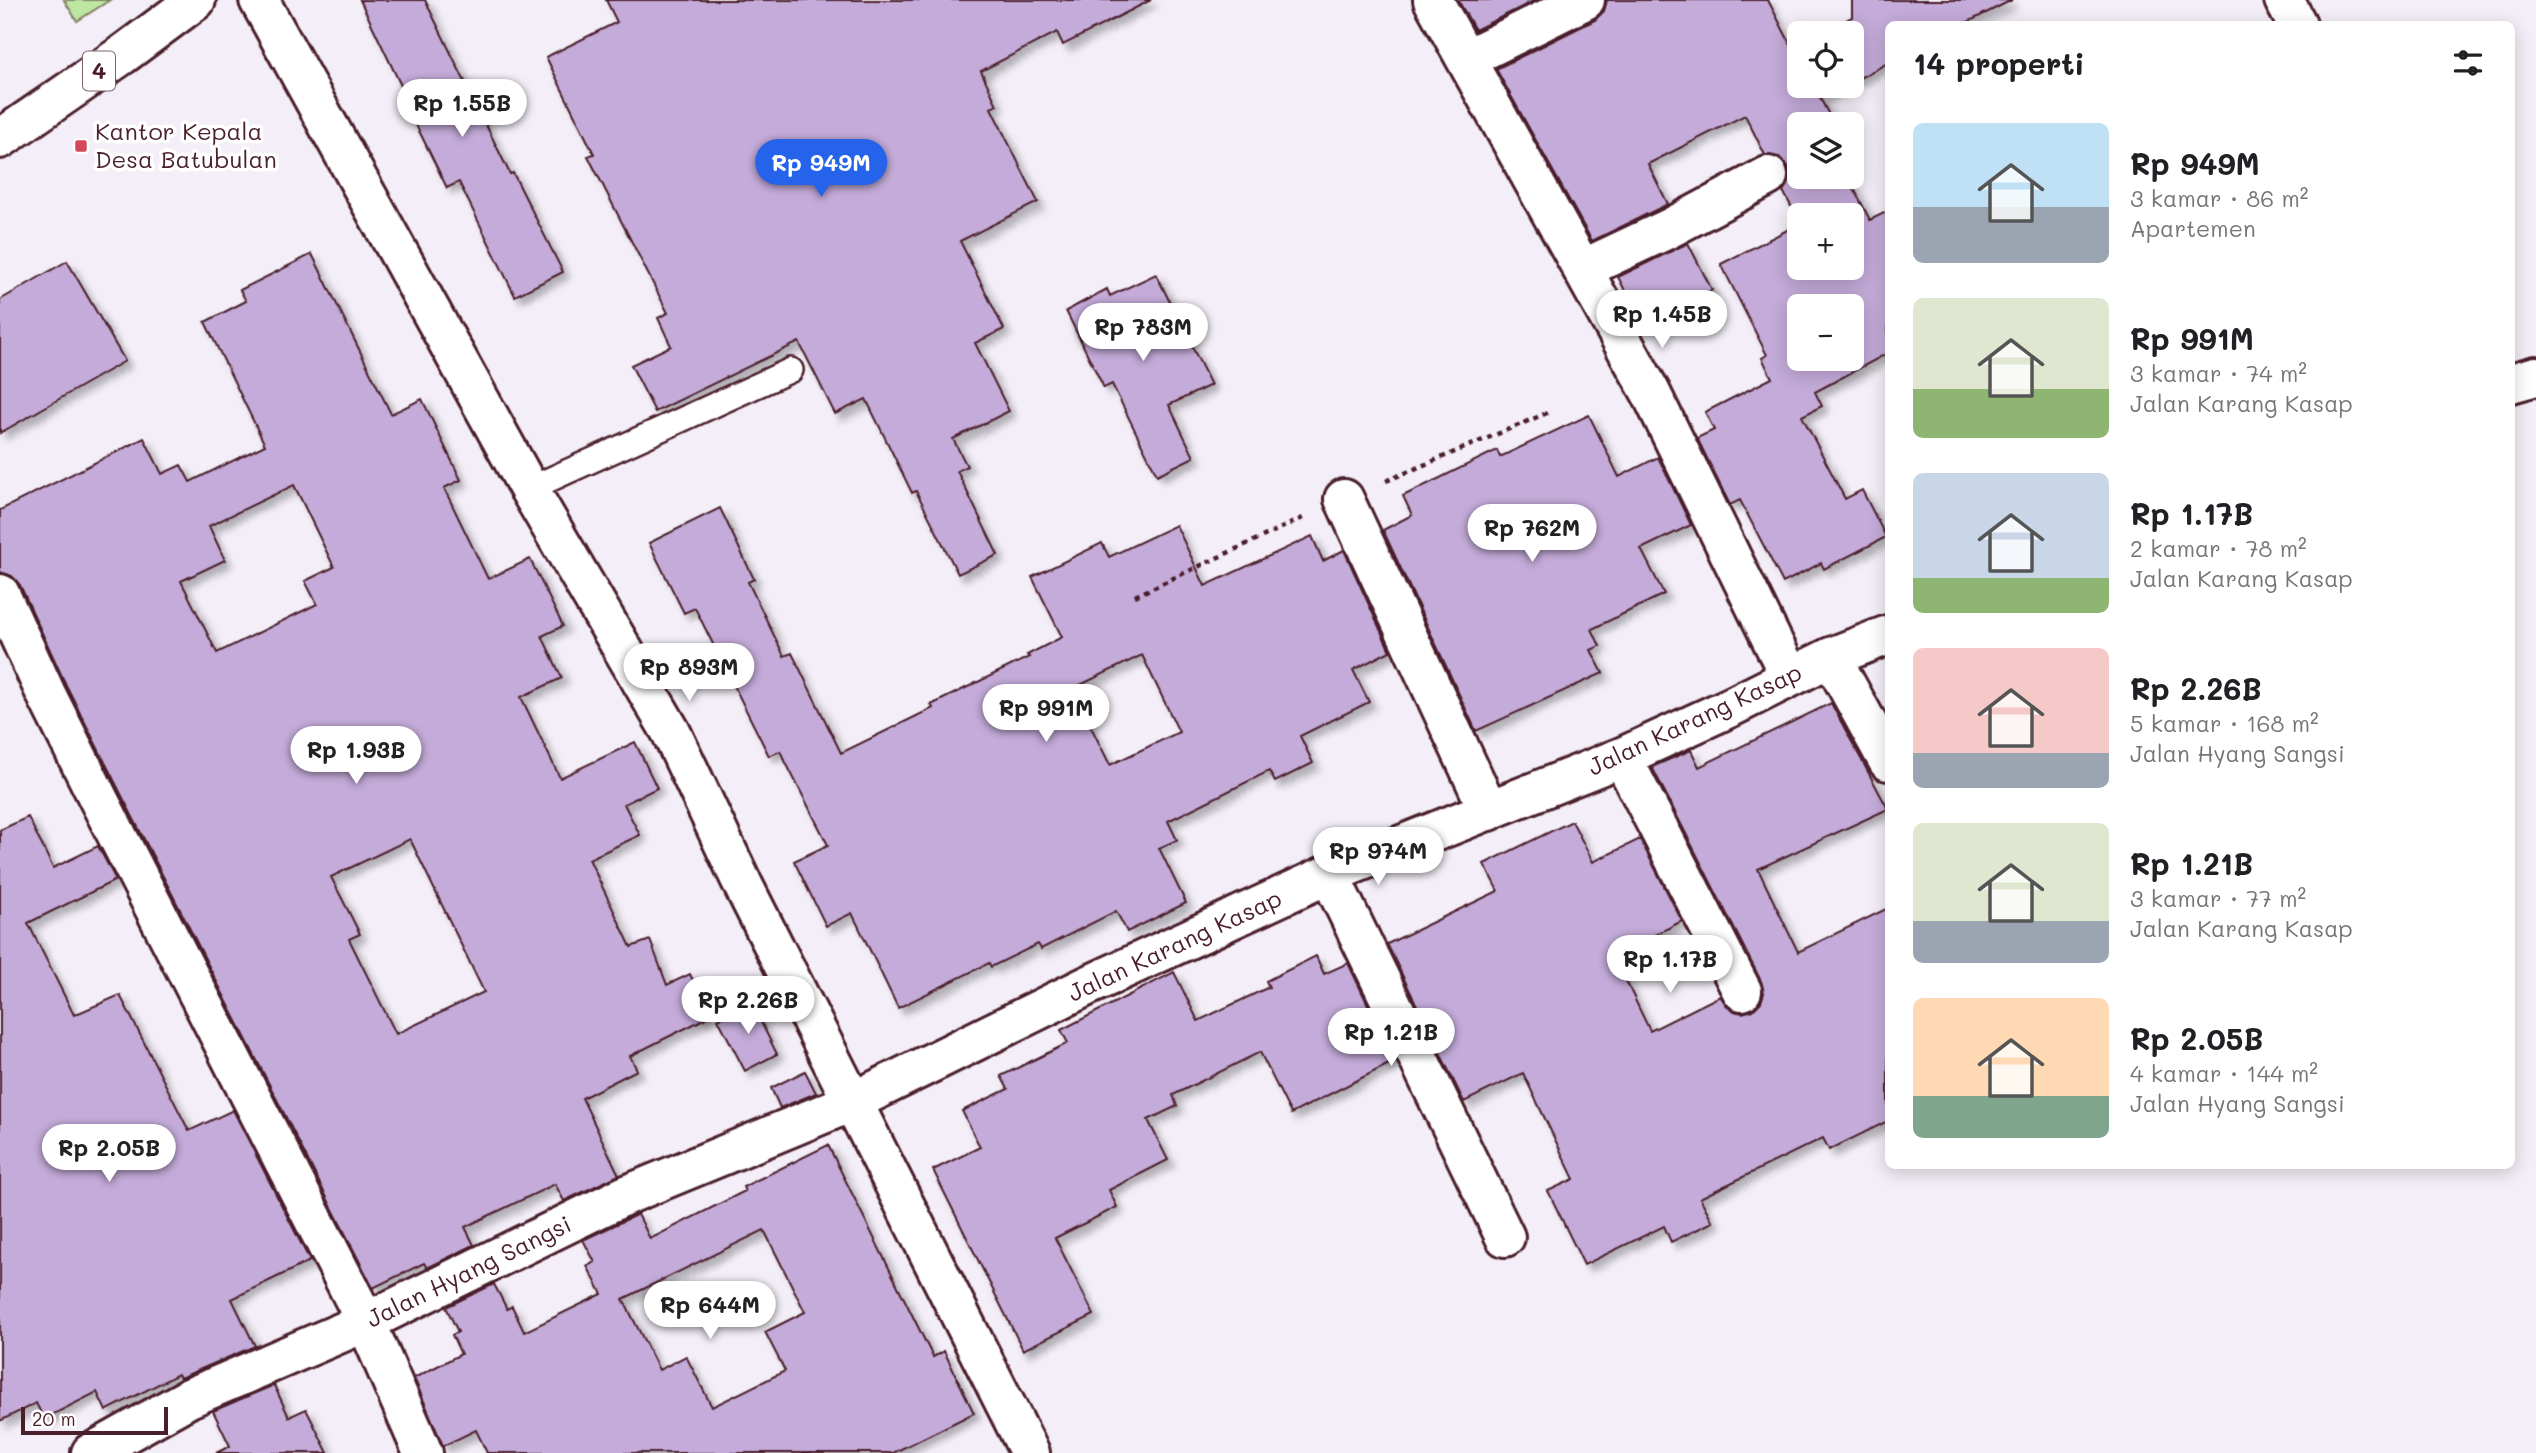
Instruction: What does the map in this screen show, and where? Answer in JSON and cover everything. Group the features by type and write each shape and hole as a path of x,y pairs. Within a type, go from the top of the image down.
{"main road":[{"name":"4","path":"0,139 196,0"},
{"path":"259,0 528,488 671,732 744,887 1030,1453"},
{"path":"1433,0 1651,393 1790,677"},
{"path":"1465,60 1585,0"},
{"path":"2284,0 2295,21"},
{"path":"1583,269 1670,228 1768,176"},
{"path":"2515,382 2536,376"},
{"path":"1344,499 1489,811"},
{"path":"0,594 99,800 366,1322 423,1453"},
{"name":"Jalan Karang Kasap","path":"852,1102 1087,986 1329,874 1622,757 1831,657 1885,636"},
{"path":"1831,657 1885,756"},
{"path":"1622,757 1742,991"},
{"path":"1329,874 1505,1237"},
{"name":"Jalan Hyang Sangsi","path":"91,1453 189,1398 366,1322 624,1196 852,1102"}],"lane":[{"path":"528,488 791,370"}],"green space":[{"path":"64,0 110,0 77,21"}],"building":[{"path":"360,0 425,0 510,174 513,173 563,272 515,296 459,182 447,188 401,94 404,92"},
{"path":"606,0 1151,0 1063,45 1057,32 981,71 997,105 991,108 1038,202 960,241 1004,329 975,343 1009,411 953,439 967,466 957,471 998,555 958,574 916,491 912,493 866,399 835,414 799,342 655,412 631,365 671,346 658,318 668,313 588,156 594,154 546,57 617,22"},
{"path":"1458,0 1536,0 1475,30"},
{"path":"1607,0 1768,0 1787,37 1787,98 1820,98 1828,112 1787,112 1787,165 1779,157 1765,155 1745,115 1648,164 1668,204 1592,241 1496,69 1595,20 1604,11"},
{"path":"1852,0 2012,0 1970,21 1885,21 1885,65 1864,76 1864,21 1844,21 1852,17"},
{"path":"1787,183 1787,189 1854,189 1861,203 1789,203 1783,191"},
{"path":"1864,208 1870,220 1885,212 1885,355 1864,366 1864,294 1787,294 1787,371 1854,371 1815,392 1822,406 1802,416 1845,499 1862,490 1885,538 1824,569 1821,563 1783,583 1740,500 1730,505 1697,438 1714,430 1705,412 1772,378 1762,358 1767,355 1721,264 1787,230 1787,280 1864,280"},
{"path":"1688,243 1712,290 1643,325 1618,277"},
{"path":"312,254 391,414 422,399 461,480 444,488 488,579 530,559 563,626 542,636 562,678 521,697 560,778 635,742 657,788 624,804 640,835 589,859 631,947 650,940 667,985 690,974 710,1016 630,1056 637,1070 582,1098 619,1175 564,1201 555,1184 465,1227 474,1245 427,1268 424,1263 373,1288 66,685 20,585 12,576 0,572 0,510 144,438 162,474 181,465 190,482 265,445 205,322 246,301 240,290","holes":["294,485 334,567 305,581 317,604 217,653 181,581 225,560 209,526","410,839 484,992 396,1034 349,939 360,934 331,877"]},
{"path":"67,261 125,361 0,433 0,300"},
{"path":"1156,274 1211,385 1169,405 1194,457 1157,475 1112,384 1104,388 1066,311 1107,289 1110,296"},
{"path":"1589,415 1619,477 1658,457 1691,525 1641,549 1664,594 1592,629 1600,646 1591,650 1603,673 1476,731 1383,530 1412,515 1403,496 1497,450 1500,457"},
{"path":"720,508 754,579 748,582 784,656 792,653 841,753 933,708 931,705 1029,657 1027,655 1062,637 1032,577 1102,543 1109,557 1176,525 1205,586 1312,536 1323,561 1344,550 1390,651 1353,670 1369,702 1300,736 1313,763 1275,782 1269,771 1168,821 1177,840 1159,848 1186,903 1127,932 1116,911 1041,949 1038,944 991,967 989,963 898,1008 852,913 826,926 794,861 828,845 780,751 769,756 695,608 684,613 649,543","holes":["1142,655 1179,732 1110,765 1072,689"]},
{"path":"1831,703 1885,803 1885,810 1758,869 1798,952 1885,909 1885,1122 1829,1150 1823,1138 1700,1198 1713,1222 1671,1242 1664,1226 1584,1265 1548,1191 1574,1179 1523,1073 1464,1102 1387,944 1498,891 1484,864 1572,821 1593,862 1640,839 1682,921 1614,956 1650,1031 1720,996 1731,1010 1742,1013 1753,1010 1761,1002 1764,993 1761,981 1652,767 1691,750 1699,767"},
{"path":"28,817 53,868 98,846 116,880 28,923 74,1015 120,995 189,1131 233,1110 310,1261 232,1299 255,1346 180,1378 178,1374 106,1411 97,1392 44,1419 36,1403 0,1421 0,830"},
{"path":"1316,956 1324,974 1348,963 1395,1061 1291,1114 1260,1052 1173,1095 1177,1106 1148,1120 1168,1160 1109,1190 1117,1207 1055,1238 1094,1315 1023,1350 933,1170 980,1147 962,1111 1008,1089 1001,1076 1068,1043 1061,1030 1174,972 1198,1021 1269,987 1266,981"},
{"path":"751,1002 777,1054 745,1071 718,1019"},
{"path":"805,1071 816,1093 780,1108 771,1088"},
{"path":"828,1145 933,1357 944,1351 974,1413 893,1453 487,1453 476,1430 443,1446 414,1378 461,1354 452,1335 458,1332 446,1307 494,1284 507,1309 512,1306 524,1332 602,1294 587,1266 595,1262 583,1240 638,1214 650,1239 745,1191 743,1187","holes":["764,1230 805,1312 765,1332 785,1371 712,1407 686,1356 659,1370 623,1299"]},
{"path":"274,1385 289,1417 306,1409 328,1453 216,1453 230,1446 213,1411"}],"place":[{"name":"Kantor Kepala Desa Batubulan","path":"81,146"}]}
